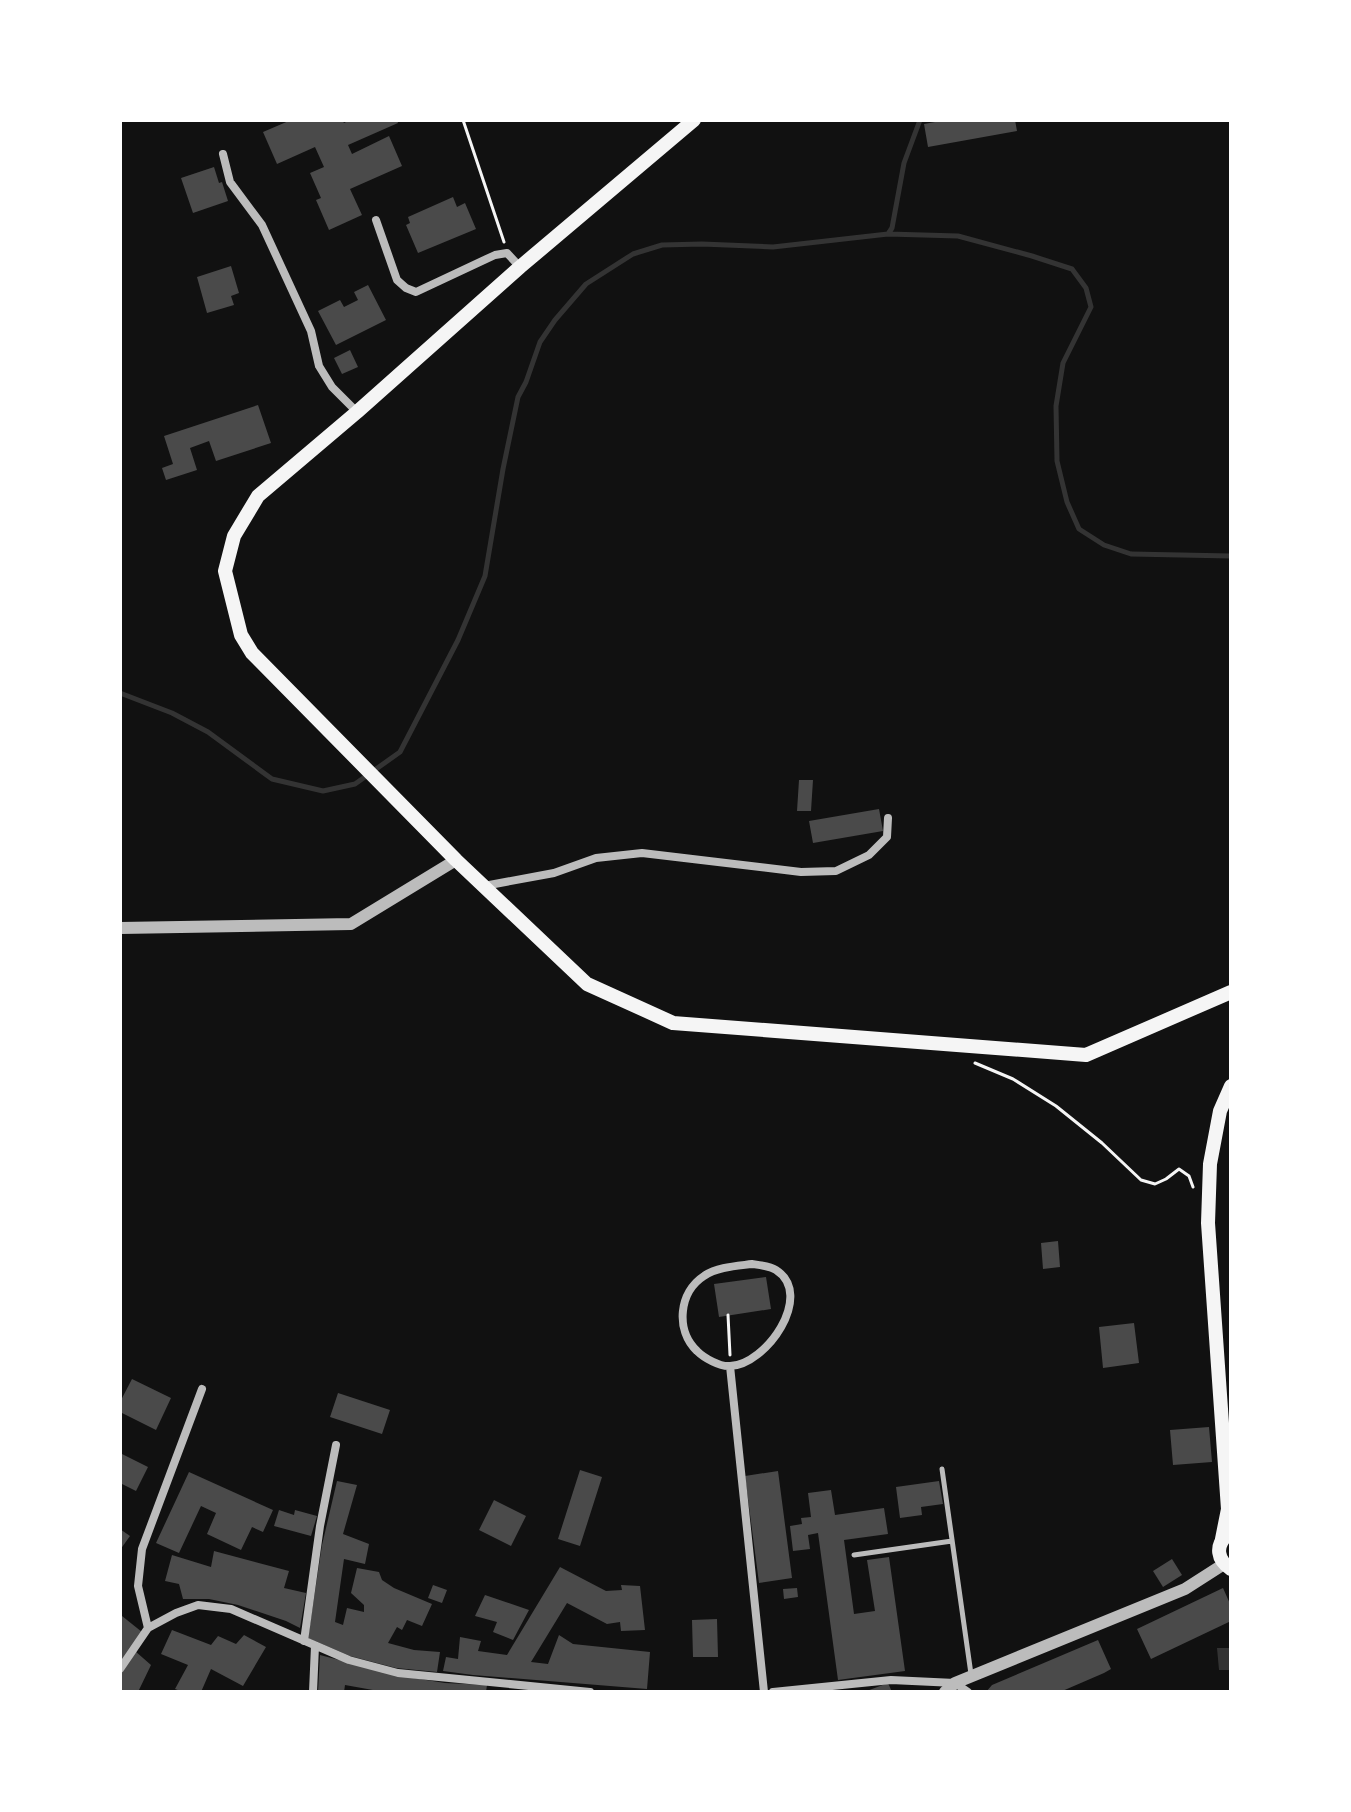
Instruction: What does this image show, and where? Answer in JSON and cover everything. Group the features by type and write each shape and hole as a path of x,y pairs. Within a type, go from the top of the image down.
{"main road":[{"path":"694,120 258,496 234,536 225,571 241,635 252,653 456,860 587,984 673,1023 1086,1055 1231,992"},
{"path":"1225,1551 1230,1511 1208,1223 1210,1164 1220,1111 1231,1086"}],"street":[{"path":"223,154 230,182 262,225 311,331 319,366 332,387 357,412"},
{"path":"376,220 397,280 416,292 495,255 507,253 520,267"},
{"path":"484,886 554,873 596,858 642,853 801,872 836,871 869,855 887,837 888,818"},
{"path":"120,928 351,924 456,860"},
{"path":"752,1264 776,1270 788,1284 790,1305 783,1325 769,1344 750,1359 730,1366 715,1362 697,1351 685,1334 682,1313 689,1291 705,1275 729,1267 752,1264"},
{"path":"730,1366 764,1692"},
{"path":"148,1628 138,1586 142,1549 202,1389"},
{"path":"304,1641 320,1526 336,1445"},
{"path":"950,1688 1185,1589 1225,1551"},
{"path":"120,1669 148,1628 198,1605 231,1609 349,1660 398,1673 488,1687 590,1692"},
{"path":"313,1692 315,1646"},
{"path":"773,1692 891,1680 968,1692"}],"lane":[{"path":"942,1469 972,1677"},
{"path":"854,1555 952,1541"}],"path":[{"path":"463,120 507,253"},
{"path":"971,1060 1013,1079 1056,1106 1141,1180 1155,1184 1179,1169"},
{"path":"728,1315 730,1366"}],"shaded area":[{"path":"1217,1648 1229,1648 1231,1670 1219,1670"}],"building":[{"path":"291,120 342,120 344,123 350,120 397,120 398,123 348,145 352,154 389,136 402,166 350,189 362,215 329,230 316,200 321,198 310,173 324,167 315,147 277,164 263,132"},
{"path":"946,120 1015,120 1017,131 928,147 924,124"},
{"path":"214,167 228,201 193,213 181,178"},
{"path":"453,197 457,207 465,203 476,229 418,253 406,225 410,223 408,217"},
{"path":"231,266 239,293 231,296 234,305 207,313 197,277"},
{"path":"368,285 386,320 336,345 318,311 340,300 344,307 358,300 354,292"},
{"path":"350,350 358,367 342,374 334,358"},
{"path":"258,405 271,443 216,461 209,441 190,448 197,470 166,480 162,468 173,464 164,436"},
{"path":"799,780 813,780 811,811 797,811"},
{"path":"879,809 883,831 813,843 809,821"},
{"path":"1058,1241 1060,1267 1043,1269 1041,1243"},
{"path":"766,1277 771,1309 719,1317 714,1284"},
{"path":"1134,1323 1139,1363 1103,1368 1099,1327"},
{"path":"132,1379 171,1398 156,1430 120,1412 120,1402"},
{"path":"338,1393 390,1410 382,1434 330,1417"},
{"path":"1209,1427 1212,1462 1173,1465 1170,1430"},
{"path":"120,1453 148,1467 136,1491 120,1483"},
{"path":"580,1470 602,1477 580,1546 558,1539"},
{"path":"778,1471 792,1578 759,1583 745,1476"},
{"path":"189,1472 273,1510 263,1532 252,1527 241,1550 207,1534 216,1513 201,1506 179,1553 156,1543"},
{"path":"337,1481 357,1485 343,1534 369,1544 365,1564 344,1559 335,1622 343,1625 347,1608 364,1612 364,1605 351,1593 357,1568 379,1572 382,1580 394,1588 432,1604 422,1626 407,1620 402,1630 397,1627 388,1643 414,1650 440,1652 437,1672 396,1668 350,1656 308,1638 322,1545"},
{"path":"939,1481 943,1504 921,1507 922,1515 900,1518 896,1487"},
{"path":"831,1490 835,1515 884,1508 888,1534 844,1540 854,1614 875,1611 867,1560 889,1557 905,1671 838,1680 818,1533 808,1535 810,1549 793,1551 790,1526 802,1524 801,1518 811,1517 808,1493"},
{"path":"494,1500 526,1516 511,1546 479,1530"},
{"path":"279,1510 294,1515 295,1510 317,1516 311,1536 274,1526"},
{"path":"120,1529 130,1536 120,1550"},
{"path":"214,1551 289,1571 284,1588 306,1593 300,1628 238,1605 209,1599 183,1599 179,1584 165,1581 172,1555 211,1567"},
{"path":"1172,1559 1182,1575 1163,1587 1153,1571"},
{"path":"560,1567 606,1591 622,1590 621,1585 640,1586 645,1630 621,1631 620,1622 607,1624 567,1603 531,1662 548,1664 559,1635 573,1644 650,1652 647,1689 443,1671 446,1657 458,1659 460,1637 481,1641 478,1651 507,1655"},
{"path":"433,1585 447,1590 442,1603 428,1598"},
{"path":"797,1588 798,1597 784,1599 783,1589"},
{"path":"1223,1588 1231,1606 1231,1621 1151,1659 1137,1629"},
{"path":"485,1595 529,1610 513,1640 493,1632 497,1622 475,1616"},
{"path":"122,1616 142,1632 120,1665 120,1621"},
{"path":"717,1619 718,1657 693,1657 692,1620"},
{"path":"172,1630 211,1645 218,1636 236,1644 244,1635 266,1647 243,1686 211,1669 201,1692 183,1692 175,1689 188,1665 161,1654"},
{"path":"1098,1640 1111,1669 1104,1673 1060,1692 986,1692 992,1685"},
{"path":"135,1651 151,1665 138,1692 120,1692 120,1676"},
{"path":"320,1655 401,1676 487,1685 486,1692 384,1692 345,1685 344,1692 318,1692"},
{"path":"888,1683 892,1692 864,1692"}],"waterway":[{"path":"888,234 892,228 904,163 920,120"},
{"path":"120,693 172,713 208,732 272,779 323,791 355,784 400,752 458,640 485,576 518,397 540,342 586,284 633,254 662,245 773,247 888,234 958,236 1072,269 1086,288 1091,307 1063,363 1056,406 1057,461 1067,502 1079,529 1104,545 1131,554 1231,556"}]}
